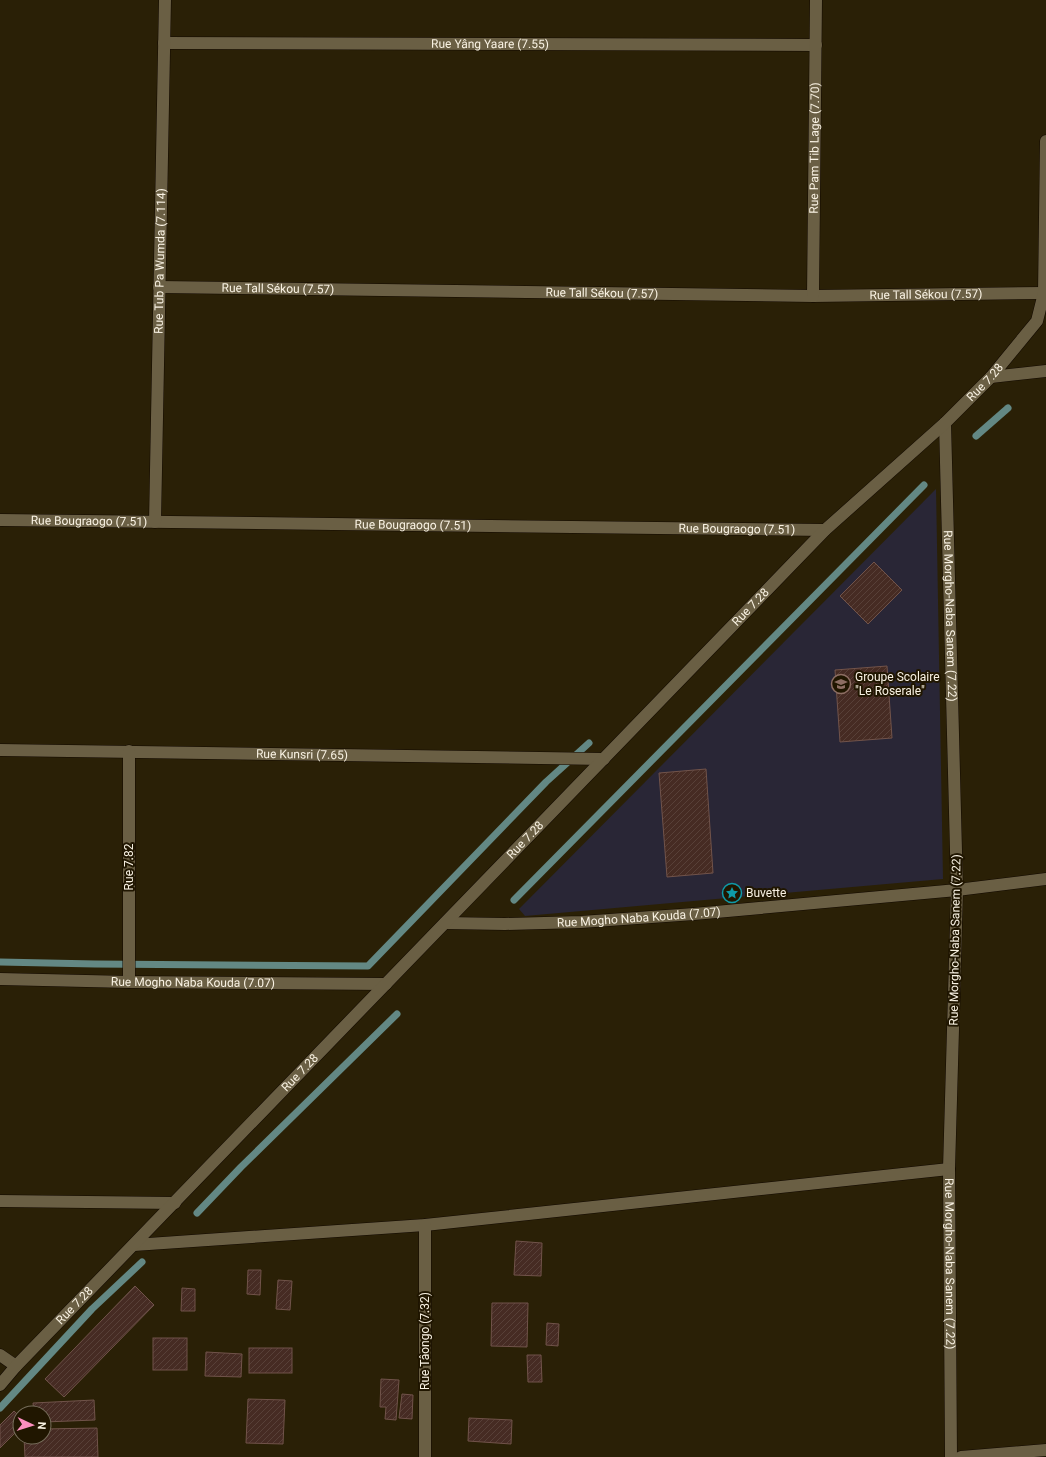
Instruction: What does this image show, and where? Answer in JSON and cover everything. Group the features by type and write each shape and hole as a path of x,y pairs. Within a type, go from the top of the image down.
{"street":[{"name":"Rue Tub Pa Wumda (7.114)","path":"155,522 165,0"},
{"name":"Rue Pam Tib Lage (7.70)","path":"813,296 816,0"},
{"name":"Rue Yâng Yaare (7.55)","path":"164,43 816,46"},
{"name":"Rue 7.28","path":"0,1385 16,1366 825,530 945,423 991,377 1037,321 1044,293 1046,142"},
{"name":"Rue Tall Sékou (7.57)","path":"159,287 813,296 1044,293"},
{"path":"991,377 1046,371"},
{"name":"Rue Morgho-Naba Sanem (7.22)","path":"945,423 957,890 949,1169 951,1457"},
{"name":"Rue Bougraogo (7.51)","path":"0,520 825,530"},
{"name":"Rue Kunsri (7.65)","path":"0,750 604,759"},
{"name":"Rue 7.82","path":"129,751 129,982"},
{"name":"Rue Mogho Naba Kouda (7.07)","path":"445,923 505,924 582,922 694,914 957,890 1046,879"},
{"name":"Rue Mogho Naba Kouda (7.07)","path":"0,979 129,982 386,984"},
{"path":"134,1245 425,1225 949,1169"},
{"path":"0,1200 175,1203"},
{"name":"Rue Tâongo (7.32)","path":"425,1225 425,1457"},
{"path":"0,1355 16,1366"},
{"path":"961,1457 1046,1450"}],"shaded area":[{"name":"Groupe Scolaire \"Le Roserale\"","path":"936,489 943,879 525,916 519,909"}],"building":[{"path":"874,562 902,590 868,624 840,596"},
{"path":"887,666 892,738 840,742 835,670"},
{"path":"706,769 713,873 667,877 659,773"},
{"path":"516,1241 542,1243 541,1276 514,1275"},
{"path":"248,1270 261,1270 260,1295 247,1294"},
{"path":"278,1280 292,1281 290,1310 276,1309"},
{"path":"135,1286 154,1305 64,1397 45,1379"},
{"path":"182,1288 195,1289 195,1311 181,1311"},
{"path":"492,1303 528,1303 527,1347 491,1346"},
{"path":"547,1323 559,1324 558,1346 546,1345"},
{"path":"153,1338 187,1338 187,1370 153,1370"},
{"path":"249,1348 292,1348 292,1373 249,1373"},
{"path":"206,1352 242,1354 241,1377 205,1376"},
{"path":"527,1355 541,1355 542,1382 528,1382"},
{"path":"381,1379 399,1380 396,1420 385,1419 386,1407 380,1407"},
{"path":"402,1394 413,1395 412,1419 399,1418"},
{"path":"248,1399 285,1400 283,1444 246,1443"},
{"path":"94,1400 95,1420 52,1422 52,1405 33,1405 33,1403"},
{"path":"12,1413 12,1436 0,1448 0,1425"},
{"path":"469,1418 512,1420 511,1444 468,1441"},
{"path":"97,1428 98,1457 25,1457 24,1445 52,1445 52,1429"}],"waterway":[{"path":"976,436 1008,408"},
{"path":"514,900 924,485"},
{"path":"0,962 368,966 546,782 589,743"},
{"path":"197,1213 241,1167 397,1014"},
{"path":"0,1408 92,1309 142,1262"}],"place":[{"name":"Groupe Scolaire \"Le Roserale\"","path":"841,684"},
{"name":"Buvette","path":"732,893"}]}
